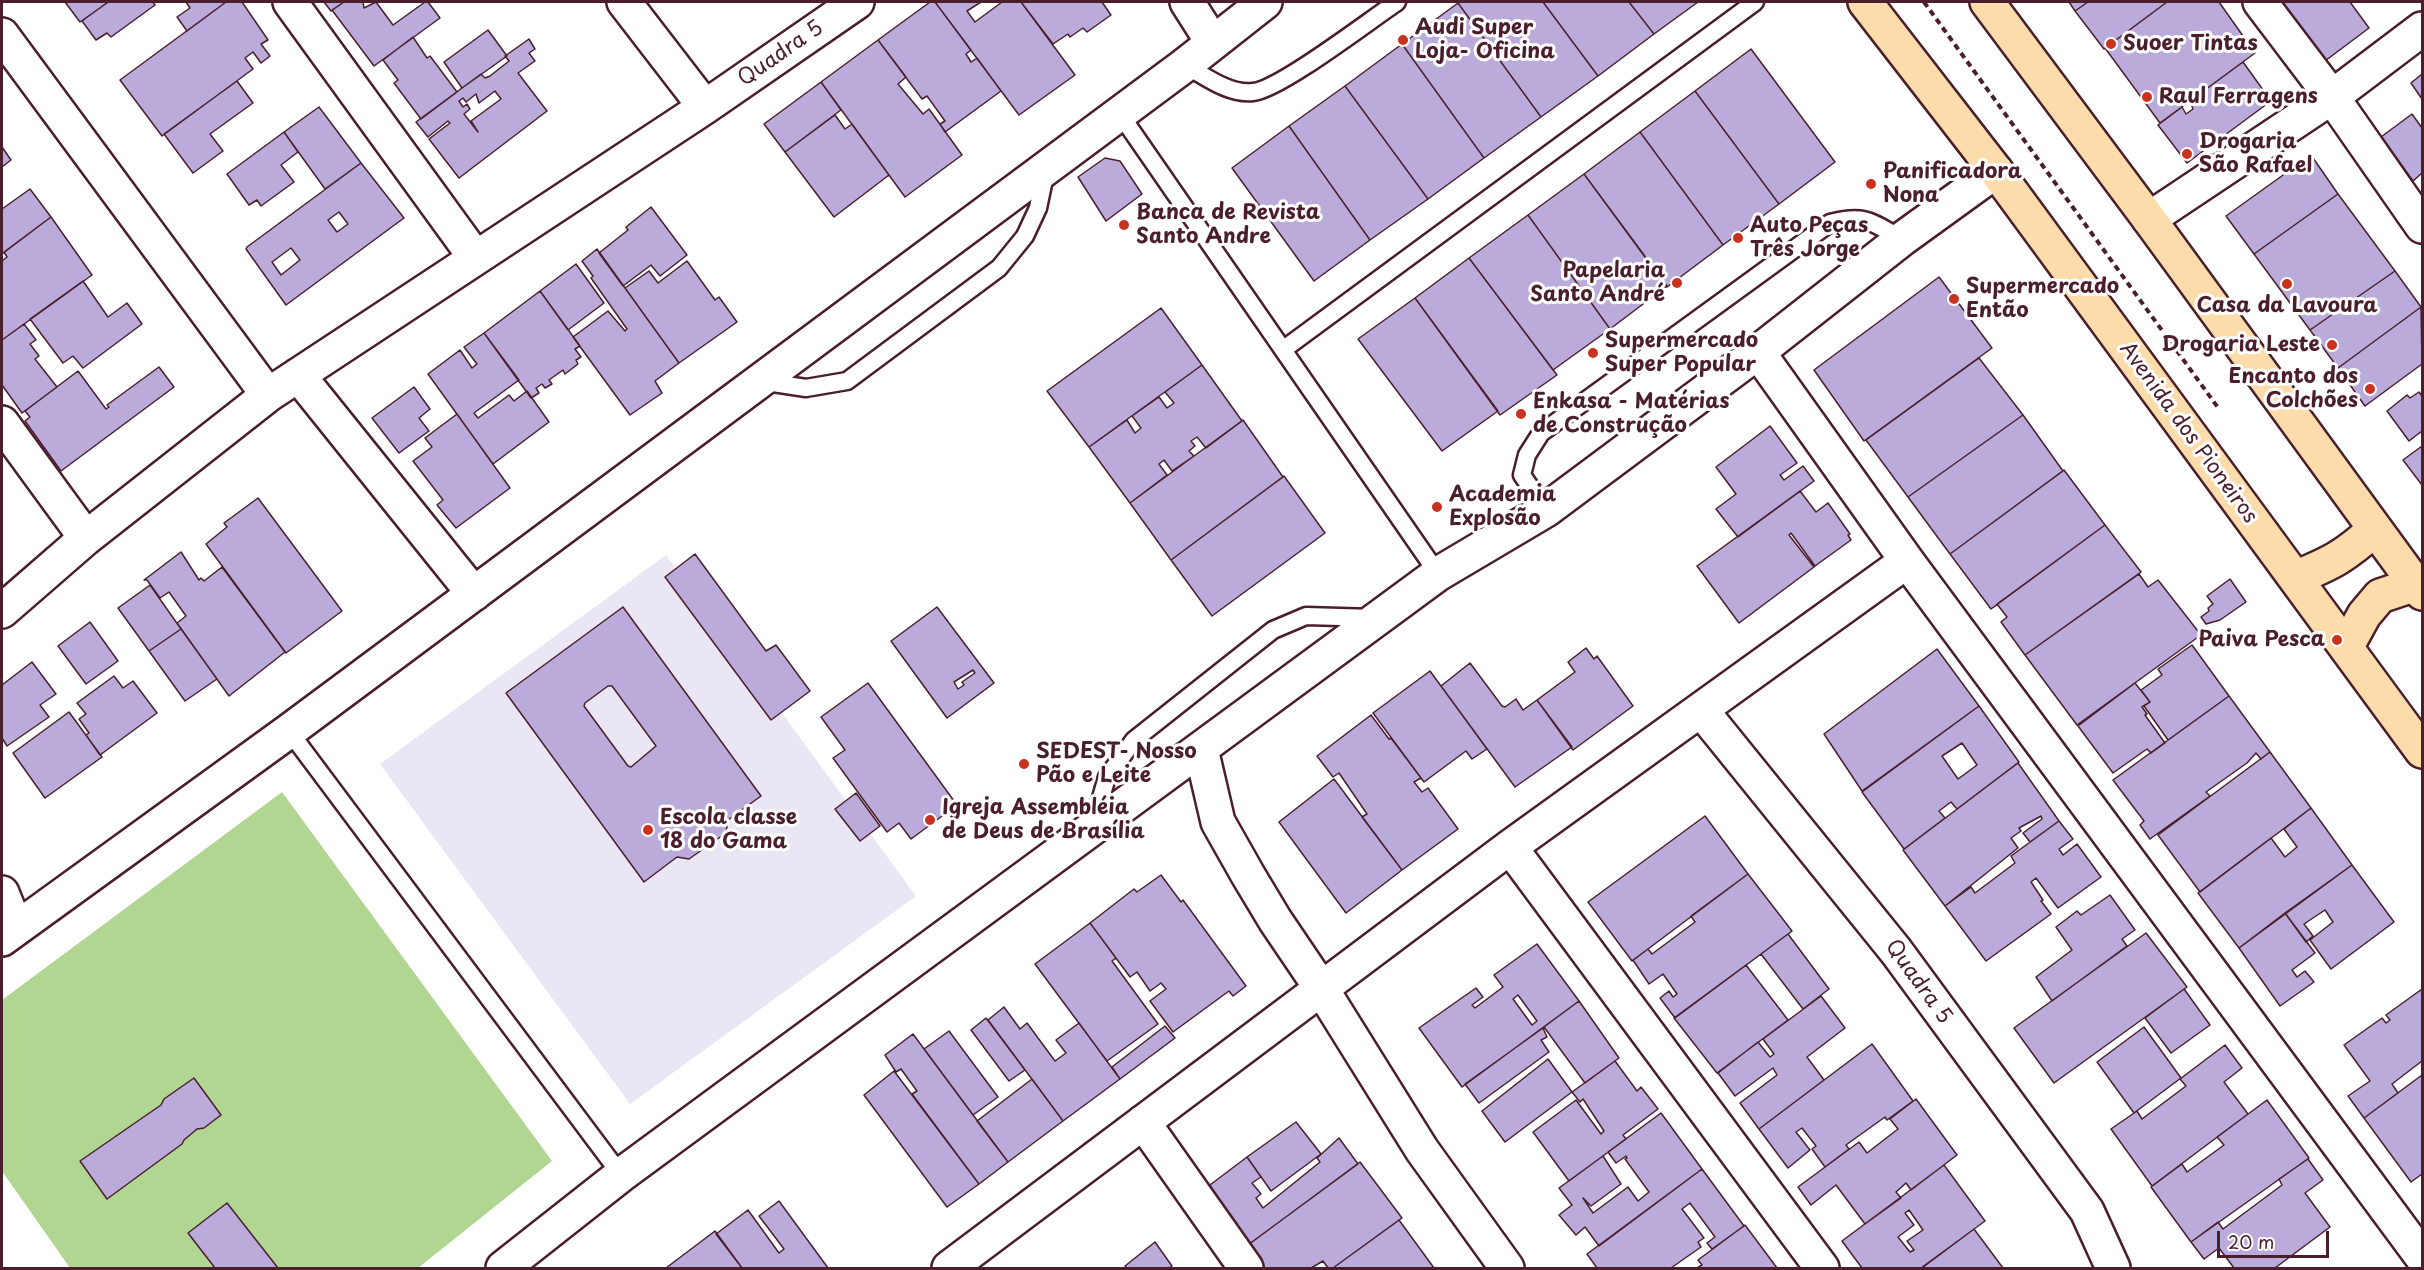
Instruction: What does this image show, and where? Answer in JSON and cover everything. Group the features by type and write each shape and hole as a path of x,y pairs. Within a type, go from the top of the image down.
{"main road":[{"name":"Avenida dos Pioneiros","path":"1865,2 1996,171 2422,751"},
{"path":"1987,2 2419,588 2380,596 2364,615 2347,646"},
{"path":"2295,578 2331,564 2350,552 2375,530"}],"street":[{"path":"290,2 474,257"},
{"path":"624,2 705,107"},
{"name":"Quadra 5","path":"2,611 86,538 268,395 474,257 705,107 857,2"},
{"path":"1187,2 1213,43"},
{"path":"2,893 9,934 474,594 1120,114 1265,2"},
{"path":"2260,2 2332,97 2422,226"},
{"path":"2149,219 2332,97 2422,29"},
{"path":"2,35 268,395"},
{"path":"503,1269 621,1175 1377,618 1438,574 1546,510 1758,352 1902,238 1996,171"},
{"path":"1758,352 1907,561 2422,1257"},
{"path":"298,375 474,594"},
{"path":"2,423 86,538"},
{"path":"952,1268 1510,847 1907,561"},
{"name":"Quadra 5","path":"1701,710 1896,951 2087,1211 2113,1269"},
{"path":"1201,749 1218,822 1275,920 1322,988 1422,1150 1507,1269"},
{"path":"1510,847 1822,1269"},
{"path":"1143,1122 1246,1269"}],"lane":[{"path":"1185,65 1230,89 1254,92 1284,79 1397,2"},
{"path":"1284,349 1755,2"},
{"path":"1120,114 1438,574"},
{"path":"760,381 806,388 847,381 857,374 999,268 1025,237 1038,208 1047,168"},
{"path":"1546,510 1522,475 1527,455 1541,433 1830,223 1852,218 1867,220 1902,238"},
{"path":"1092,828 1107,777 1134,740 1273,630 1306,616 1377,618"},
{"path":"289,731 621,1175"}],"path":[{"path":"1924,2 2226,418"}],"shaded area":[{"name":"Escola classe 18 do Gama","path":"666,555 916,896 630,1104 380,764"}],"green space":[{"path":"282,792 552,1161 418,1268 70,1268 2,1171 2,1000"}],"building":[{"path":"65,2 106,2 107,3 80,22"},
{"path":"108,2 153,2 155,5 111,37 107,33 96,40 82,21"},
{"path":"186,2 226,2 187,31 177,17 190,8"},
{"path":"226,2 242,2 268,40 261,44 270,56 261,63 253,52 245,58 253,69 162,136 120,80"},
{"path":"324,2 344,2 331,11"},
{"path":"344,2 363,2 364,8 376,2 393,25 425,2 428,2 440,18 374,66 332,10"},
{"path":"930,2 935,2 971,50 966,54 971,62 977,58 1001,91 945,132 940,124 945,121 927,96 922,99 878,40"},
{"path":"935,2 981,2 967,11 975,22 1002,2 1021,2 1075,75 1019,115"},
{"path":"1021,2 1102,2 1111,15 1087,32 1083,28 1070,37 1068,34 1053,44"},
{"path":"1543,2 1598,76 1541,117 1458,3"},
{"path":"1543,2 1629,2 1654,34 1598,76"},
{"path":"1629,2 1698,2 1654,34"},
{"path":"2069,2 2088,2 2075,11"},
{"path":"2088,2 2167,2 2104,49 2075,11"},
{"path":"2167,2 2219,2 2255,53 2160,123 2105,48"},
{"path":"2281,2 2350,2 2369,28 2325,61"},
{"path":"1458,3 1541,117 1484,158 1402,44"},
{"path":"488,30 507,56 462,88 444,62"},
{"path":"413,37 427,58 430,56 457,92 421,119 394,83 398,80 383,60"},
{"path":"529,39 535,49 529,53 535,61 518,73 547,111 459,178 429,139 450,123 448,121 428,137 416,122 481,74 485,78 490,76 509,61 505,56","holes":["495,91 501,99 471,121 478,132 464,114 470,109 467,104 463,107 459,101 463,98 466,102 476,94 479,103"]},
{"path":"878,40 906,77 898,84 923,114 929,109 962,155 905,197 821,82"},
{"path":"1402,44 1484,158 1428,199 1345,86"},
{"path":"1751,49 1835,162 1779,204 1695,91"},
{"path":"2243,62 2271,101 2187,163 2158,125 2182,107 2186,114 2193,109 2190,101"},
{"path":"2422,74 2422,99 2411,83"},
{"path":"237,81 253,103 210,134 223,151 193,173 164,134"},
{"path":"821,82 841,110 785,152 764,124"},
{"path":"1345,86 1428,199 1370,240 1289,126"},
{"path":"1695,91 1779,204 1723,245 1640,132"},
{"path":"319,107 361,163 325,189 284,132"},
{"path":"2412,114 2422,128 2422,173 2413,181 2381,137"},
{"path":"835,115 845,129 852,124 889,175 834,217 785,152"},
{"path":"1289,126 1370,240 1314,281 1232,168"},
{"path":"284,132 298,152 281,165 294,182 261,206 257,200 249,205 227,174"},
{"path":"1640,132 1723,245 1667,287 1584,174"},
{"path":"2,147 11,160 2,167"},
{"path":"2311,155 2338,194 2254,254 2226,216"},
{"path":"1105,158 1120,161 1142,194 1106,221 1078,177"},
{"path":"361,163 404,218 286,305 246,249","holes":["339,212 348,224 337,232 328,220","291,248 300,260 281,275 272,262"]},
{"path":"1584,174 1667,286 1610,329 1528,215"},
{"path":"30,189 51,217 2,254 2,209"},
{"path":"2338,194 2395,271 2310,330 2254,254"},
{"path":"651,207 687,255 660,276 651,265 623,286 599,253 628,230 626,227"},
{"path":"1528,215 1610,329 1553,370 1469,258"},
{"path":"51,217 92,275 2,340 2,261 7,257 4,252"},
{"path":"597,249 679,363 655,381 662,393 630,415 573,337 608,311 625,331 627,329 591,278 593,276 582,261"},
{"path":"1469,258 1557,375 1500,415 1415,298"},
{"path":"687,261 715,300 719,297 737,322 679,363 625,288 649,271 658,283"},
{"path":"576,264 604,303 568,330 540,291"},
{"path":"2395,271 2421,307 2338,368 2310,330"},
{"path":"1939,277 1992,348 1864,441 1814,370"},
{"path":"83,281 108,317 127,303 142,324 83,368 73,356 63,363 30,319"},
{"path":"540,291 580,346 575,349 581,357 576,360 578,364 565,374 563,370 549,380 552,384 545,388 542,384 536,388 539,393 531,398 484,333"},
{"path":"1415,298 1498,411 1442,451 1358,339"},
{"path":"2421,307 2422,364 2365,406 2338,368"},
{"path":"1161,308 1202,365 1089,447 1047,391"},
{"path":"24,324 36,340 30,344 39,356 35,359 57,387 22,413 2,385 2,340"},
{"path":"484,333 519,380 474,413 478,418 509,395 514,401 527,391 549,422 493,464 428,374 460,350 472,368 477,364 464,347"},
{"path":"1979,358 2023,415 1908,497 1866,440"},
{"path":"1202,365 1242,421 1206,448 1197,437 1191,441 1195,446 1189,451 1194,456 1172,471 1164,460 1159,464 1167,475 1130,503 1089,447 1127,420 1135,433 1141,428 1132,416 1159,397 1167,408 1174,403 1165,392"},
{"path":"159,367 174,387 61,471 25,421 30,417 25,411 78,371 106,409 109,407 107,405"},
{"path":"414,387 430,409 419,418 429,431 399,453 372,418"},
{"path":"2419,392 2422,396 2422,431 2409,441 2387,411 2407,395 2410,398"},
{"path":"457,414 510,488 456,528 437,505 443,500 413,461 432,447 425,438"},
{"path":"2023,415 2063,471 1950,554 1908,497"},
{"path":"1243,420 1283,477 1171,560 1130,503"},
{"path":"1770,426 1797,463 1780,475 1784,480 1803,466 1814,481 1738,537 1716,509 1736,494 1716,467"},
{"path":"2422,446 2422,485 2403,460"},
{"path":"2064,470 2105,525 1991,609 1950,554"},
{"path":"1284,476 1325,533 1212,616 1171,560"},
{"path":"1800,491 1816,512 1828,503 1850,534 1848,535 1851,540 1815,566 1791,533 1789,535 1814,567 1739,623 1697,566"},
{"path":"258,498 342,611 286,653 206,544 227,527 224,523"},
{"path":"2105,525 2141,572 2025,655 2001,622 2007,617 1997,604"},
{"path":"181,552 199,580 201,578 204,581 222,567 285,652 229,696 177,623 186,616 169,592 160,598 147,580 144,580"},
{"path":"695,554 766,651 776,645 810,691 771,720 665,577"},
{"path":"2139,574 2148,587 2158,580 2201,635 2077,725 2025,655"},
{"path":"2230,579 2246,602 2220,620 2206,624 2201,617 2209,611 2208,608 2213,604 2207,596"},
{"path":"150,585 181,629 149,651 118,608"},
{"path":"623,607 761,796 728,820 726,833 689,859 677,857 644,882 506,693","holes":["608,686 612,686 656,746 631,767 584,706"]},
{"path":"937,607 994,683 947,718 891,641","holes":["973,670 975,673 962,682 964,685 958,689 954,682"]},
{"path":"90,622 118,661 86,684 58,646"},
{"path":"181,629 217,679 185,701 149,651"},
{"path":"2192,645 2229,696 2168,740 2144,706 2150,702 2141,690 2162,675 2158,669"},
{"path":"1586,648 1594,659 1597,656 1633,706 1573,750 1537,700 1575,672 1568,662"},
{"path":"1937,649 1979,706 1862,791 1824,734"},
{"path":"32,662 56,694 40,705 49,717 7,746 2,738 2,685"},
{"path":"1470,663 1502,706 1505,707 1516,699 1523,710 1537,700 1572,747 1515,787 1441,686"},
{"path":"1430,671 1487,749 1472,759 1466,751 1424,782 1373,713"},
{"path":"114,676 123,688 133,681 157,713 100,755 86,735 89,733 79,719 86,714 77,703"},
{"path":"868,683 957,805 911,839 899,823 887,832 833,758 845,750 821,717"},
{"path":"2135,683 2150,702 2142,707 2147,714 2145,715 2165,743 2151,753 2147,749 2113,773 2078,726"},
{"path":"2229,696 2270,752 2261,759 2256,753 2247,763 2206,792 2210,796 2150,839 2140,825 2144,821 2113,780"},
{"path":"1979,706 2019,762 1957,809 1951,802 1939,811 1945,818 1904,849 1862,792","holes":["1962,743 1977,765 1958,779 1942,756"]},
{"path":"69,712 102,757 45,798 13,753"},
{"path":"1371,715 1421,778 1414,782 1422,792 1428,788 1458,829 1402,870 1362,817 1367,814 1339,773 1333,777 1317,756"},
{"path":"2270,752 2311,808 2200,892 2158,835"},
{"path":"2018,763 2059,821 2030,842 2023,833 2042,819 2041,816 2019,828 2021,831 2011,838 2018,848 1945,906 1903,850"},
{"path":"1334,779 1402,870 1346,913 1279,822"},
{"path":"856,793 880,826 860,841 835,809"},
{"path":"2311,808 2352,865 2239,948 2198,893 2271,838 2285,857 2297,847 2284,829"},
{"path":"1705,816 1748,874 1632,961 1588,902"},
{"path":"2059,821 2073,839 2059,849 2063,855 2077,844 2101,877 2058,908 2036,878 2031,882 2051,914 1986,961 1945,906 1971,887 1975,893 2015,863 2011,856"},
{"path":"2352,865 2394,922 2331,969 2310,940 2333,922 2325,910 2304,924 2313,936 2306,942 2285,913"},
{"path":"1748,874 1792,931 1675,1018 1660,998 1669,991 1673,997 1677,994 1663,974 1649,984 1633,960 1648,949 1652,954 1695,922 1691,916"},
{"path":"1161,875 1181,902 1183,900 1246,986 1233,996 1229,991 1173,1032 1150,1001 1166,989 1161,983 1150,991 1137,972 1130,977 1090,923 1134,889 1137,892"},
{"path":"2110,895 2135,930 2122,939 2127,946 2052,1001 2036,977 2072,950 2056,927 2077,911 2081,915"},
{"path":"2285,913 2315,953 2292,970 2297,977 2305,971 2314,982 2280,1006 2239,948"},
{"path":"1090,923 1116,958 1112,961 1158,1024 1107,1061 1035,964"},
{"path":"2146,933 2187,987 2054,1083 2014,1028"},
{"path":"1788,934 1829,989 1803,1009 1761,954"},
{"path":"1537,944 1579,1001 1462,1087 1419,1028 1476,988 1483,997 1472,1005 1475,1008 1503,987 1494,975","holes":["1518,995 1537,1021 1532,1025 1513,999"]},
{"path":"1746,965 1788,1020 1717,1073 1674,1018"},
{"path":"2184,989 2210,1025 2171,1053 2145,1018"},
{"path":"2422,989 2422,1061 2392,1084 2398,1093 2364,1118 2348,1096 2370,1081 2344,1045 2382,1018 2386,1023 2390,1020 2386,1015"},
{"path":"1821,996 1845,1028 1807,1057 1824,1080 1759,1129 1740,1103 1777,1075 1773,1068 1735,1096 1718,1073 1758,1042 1770,1057 1774,1054 1763,1039"},
{"path":"1579,1001 1619,1058 1585,1083 1544,1027"},
{"path":"1004,1007 1020,1029 1027,1023 1055,1061 1066,1053 1056,1040 1079,1023 1120,1079 1063,1121 988,1020"},
{"path":"986,1018 1025,1070 1009,1081 971,1030"},
{"path":"1165,1026 1175,1038 1120,1079 1112,1067"},
{"path":"2144,1027 2181,1078 2134,1113 2097,1062"},
{"path":"1543,1028 1547,1037 1541,1040 1549,1052 1479,1103 1465,1084"},
{"path":"949,1031 998,1097 973,1115 924,1049"},
{"path":"913,1034 1008,1162 979,1184 912,1094 917,1091 901,1069 896,1072 885,1055"},
{"path":"1872,1044 1913,1101 1887,1120 1885,1117 1846,1145 1849,1149 1825,1167 1812,1149 1816,1146 1802,1128 1796,1132 1810,1150 1788,1168 1759,1129"},
{"path":"2225,1045 2242,1068 2224,1082 2248,1114 2152,1186 2111,1129 2137,1111 2142,1119 2186,1086 2180,1079"},
{"path":"1548,1059 1572,1092 1505,1142 1482,1111"},
{"path":"1615,1061 1637,1091 1641,1087 1658,1109 1623,1135 1626,1139 1569,1181 1533,1132 1576,1100 1601,1134 1604,1131 1583,1099 1580,1102 1572,1092"},
{"path":"894,1071 979,1184 947,1207 864,1095"},
{"path":"2422,1075 2422,1174 2411,1182 2364,1118"},
{"path":"194,1078 221,1115 204,1128 197,1129 182,1144 107,1199 80,1161 161,1105 164,1099"},
{"path":"1032,1079 1063,1121 1008,1162 977,1121"},
{"path":"1916,1099 1957,1155 1911,1190 1906,1183 1896,1192 1901,1198 1865,1224 1836,1185 1811,1205 1798,1187 1859,1142 1867,1153 1898,1129 1890,1119"},
{"path":"2267,1100 2309,1158 2191,1242 2151,1187 2182,1164 2187,1172 2224,1145 2217,1137"},
{"path":"1661,1113 1702,1169 1599,1246 1585,1227 1576,1235 1559,1215 1572,1205 1559,1188 1603,1156 1621,1184 1591,1206 1583,1198 1593,1213 1628,1187 1638,1201 1649,1192 1625,1159 1626,1156 1616,1163 1608,1152"},
{"path":"1296,1122 1321,1154 1271,1191 1247,1157"},
{"path":"1339,1138 1358,1164 1245,1247 1202,1191 1247,1157 1261,1177 1252,1183 1261,1194 1256,1198 1263,1208 1320,1162 1317,1158"},
{"path":"2308,1159 2323,1180 2305,1193 2330,1227 2275,1268 2234,1268 2219,1248 2204,1259 2191,1242 2218,1222 2223,1229 2282,1185 2279,1179"},
{"path":"1360,1162 1402,1218 1333,1268 1328,1268 1323,1261 1311,1268 1260,1268 1244,1248"},
{"path":"1944,1165 1985,1221 1921,1268 1862,1268 1842,1241","holes":["1909,1210 1923,1230 1907,1241 1914,1250 1910,1252 1898,1237 1914,1225 1905,1213"]},
{"path":"1702,1169 1744,1226 1712,1249 1707,1243 1715,1237 1690,1203 1682,1209 1704,1238 1698,1242 1701,1247 1671,1268 1597,1268 1587,1254"},
{"path":"779,1201 828,1268 742,1268 716,1234 748,1210 779,1253 784,1249 759,1216"},
{"path":"227,1203 278,1268 215,1268 188,1233"},
{"path":"1399,1220 1434,1268 1333,1268"},
{"path":"1745,1225 1777,1268 1697,1268 1702,1265 1698,1260"},
{"path":"1974,1229 2003,1268 1922,1268"},
{"path":"715,1231 742,1268 666,1268"},
{"path":"1155,1242 1172,1266 1169,1268 1127,1268 1125,1266"}],"place":[{"name":"Audi Super Loja- Oficina","path":"1403,40"},
{"name":"Suoer Tintas","path":"2111,44"},
{"name":"Raul Ferragens","path":"2147,97"},
{"name":"Drogaria São Rafael","path":"2187,154"},
{"name":"Panificadora Nona","path":"1871,184"},
{"name":"Banca de Revista Santo Andre","path":"1124,225"},
{"name":"Auto Peças Três Jorge","path":"1738,238"},
{"name":"Papelaria Santo André","path":"1677,283"},
{"name":"Casa da Lavoura","path":"2287,284"},
{"name":"Supermercado Então","path":"1954,299"},
{"name":"Drogaria Leste","path":"2332,345"},
{"name":"Supermercado Super Popular","path":"1593,353"},
{"name":"Encanto dos Colchões","path":"2370,389"},
{"name":"Enkasa - Matérias de Construção","path":"1521,414"},
{"name":"Academia Explosão","path":"1437,507"},
{"name":"Paiva Pesca","path":"2337,640"},
{"name":"SEDEST- Nosso Pão e Leite","path":"1024,764"},
{"name":"Igreja Assembléia de Deus de Brasília","path":"930,820"},
{"name":"Escola classe 18 do Gama","path":"648,830"}]}
